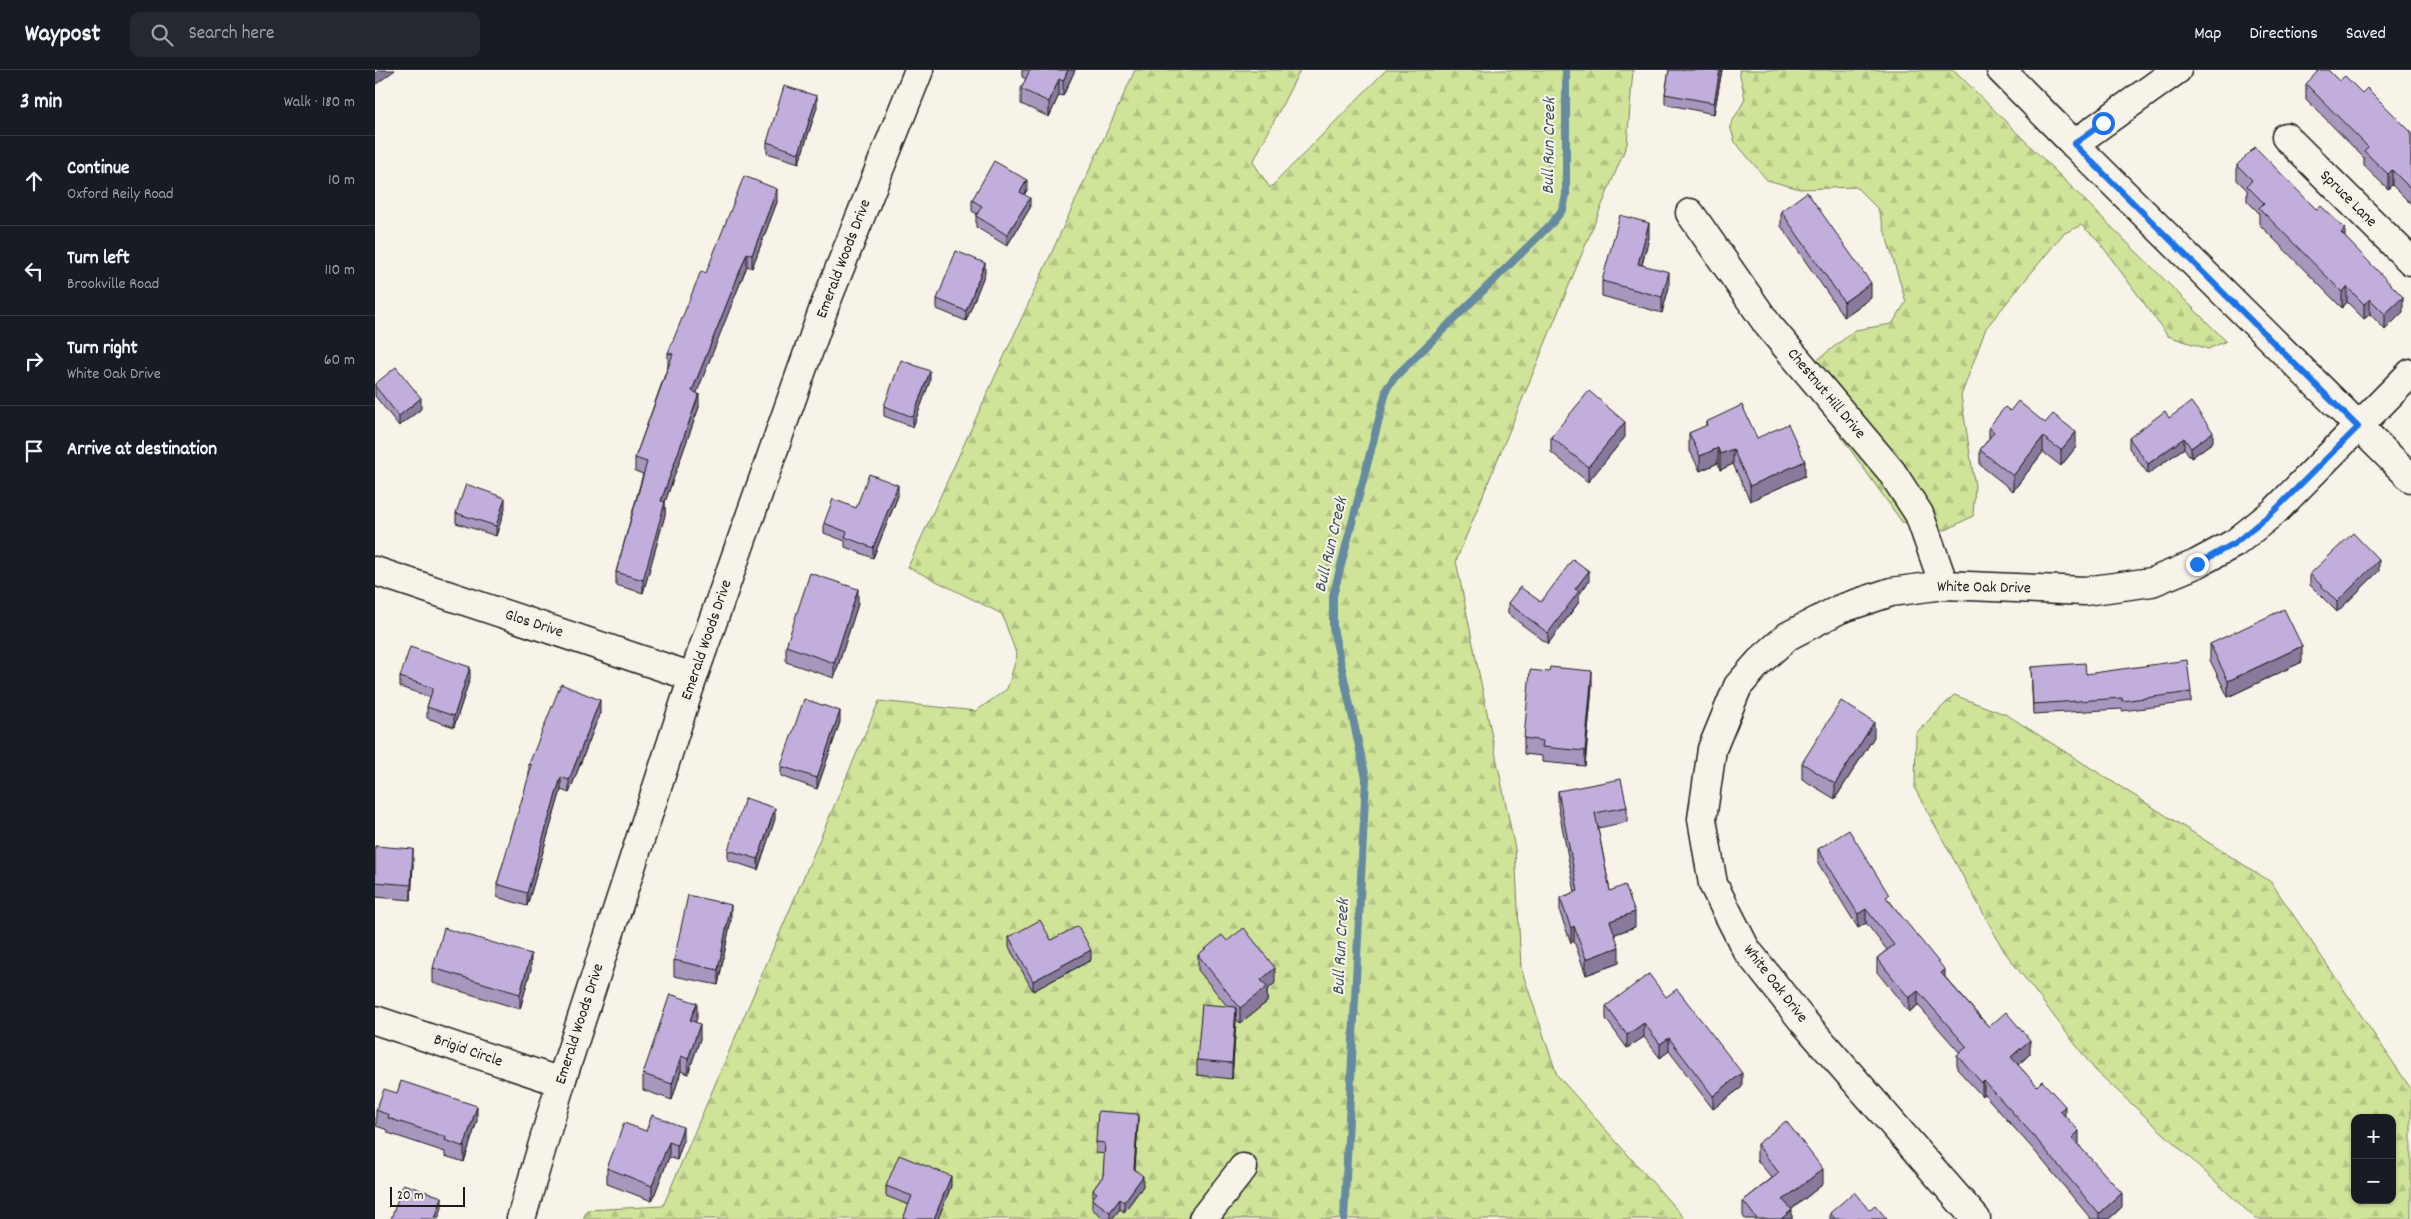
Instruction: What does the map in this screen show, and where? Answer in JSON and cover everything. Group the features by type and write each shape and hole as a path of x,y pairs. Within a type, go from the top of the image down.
{"street":[{"name":"Emerald Woods Drive","path":"525,1218 561,1082 693,677 825,305 919,70"},
{"path":"2001,70 2411,478"},
{"path":"2074,144 2177,70"},
{"name":"Spruce Lane","path":"2286,137 2411,261"},
{"name":"Chestnut Hill Drive","path":"1690,213 1768,325 1891,471 1919,514 1944,585"},
{"name":"White Oak Drive","path":"1976,1219 1803,1021 1746,949 1713,884 1702,819 1712,749 1738,686 1760,661 1788,636 1840,609 1891,592 1944,585 2085,591 2152,582 2197,564 2235,543 2275,510 2411,373"},
{"name":"Glos Drive","path":"375,571 693,677"},
{"name":"Brigid Circle","path":"375,1020 561,1082"},
{"path":"1203,1219 1243,1168"}],"green space":[{"path":"1135,70 1300,70 1253,162 1270,188 1386,70 1633,70 1627,144 1456,561 1515,849 1521,968 1557,1075 1685,1219 583,1219 587,1210 663,1206 879,701 976,711 1007,689 1017,656 1002,614 908,567"},
{"path":"1739,70 1954,70 2226,341 2208,349 2168,336 2097,239 2081,225 2063,234 1986,328 1961,396 1975,486 1973,516 1946,530 1902,522 1815,400 1815,362 1855,330 1892,324 1906,302 1878,209 1856,187 1800,189 1767,180 1735,142 1730,126 1745,99"},
{"path":"1954,695 2007,715 2271,882 2411,1089 2411,1219 2256,1219 2095,1070 2004,951 1915,789 1916,733"}],"building":[{"path":"1030,70 1068,70 1063,81 1059,79 1049,102 1021,89"},
{"path":"1669,70 1720,70 1714,103 1665,94"},
{"path":"2319,70 2328,70 2339,81 2345,76 2362,93 2367,88 2411,132 2411,189 2392,170 2388,174 2364,151 2368,147 2306,84"},
{"path":"784,86 817,96 799,153 767,142"},
{"path":"2255,147 2317,210 2321,206 2345,229 2341,233 2403,297 2385,314 2370,299 2364,304 2347,287 2342,292 2259,208 2264,203 2247,186 2252,180 2237,165"},
{"path":"994,161 1027,180 1020,192 1030,198 1007,235 976,216 982,206 972,200"},
{"path":"744,176 777,189 752,255 747,253 692,391 699,394 661,501 665,502 643,580 616,572 647,462 635,458 673,354 668,353 701,271 706,273"},
{"path":"1807,192 1871,283 1844,302 1781,211"},
{"path":"1620,215 1649,223 1638,264 1669,272 1662,297 1602,281"},
{"path":"956,251 985,263 966,311 937,299"},
{"path":"901,360 930,371 913,417 884,406"},
{"path":"396,367 421,398 399,416 375,386"},
{"path":"1589,391 1625,422 1588,467 1551,437"},
{"path":"2018,401 2045,423 2053,414 2076,432 2061,450 2043,437 2013,476 1980,450 1994,432 1989,427 2005,407 2010,411"},
{"path":"2191,402 2213,432 2191,448 2184,438 2148,464 2129,438 2165,411 2169,418"},
{"path":"1742,405 1757,438 1788,424 1805,461 1750,486 1733,449 1720,454 1718,448 1700,456 1689,433 1707,425 1706,422"},
{"path":"869,474 898,485 873,548 845,537 847,532 824,523 833,499 856,508"},
{"path":"466,484 505,498 496,526 456,513"},
{"path":"2353,533 2379,560 2337,602 2310,574"},
{"path":"1573,559 1589,571 1575,589 1579,591 1548,633 1508,603 1520,587 1541,602"},
{"path":"810,573 858,589 834,663 786,646"},
{"path":"2284,609 2302,646 2228,681 2210,644"},
{"path":"410,647 470,667 454,716 427,707 433,688 400,677"},
{"path":"2187,660 2191,692 2122,701 2122,698 2033,704 2031,667 2085,663 2086,674"},
{"path":"1550,667 1592,671 1585,751 1542,747 1543,741 1524,738 1530,670 1549,672"},
{"path":"561,684 600,700 569,780 561,777 527,893 497,884 532,765 529,764"},
{"path":"804,699 840,711 817,778 781,766"},
{"path":"1841,701 1874,722 1835,784 1802,763"},
{"path":"1621,779 1627,807 1595,813 1610,891 1625,885 1635,912 1610,921 1619,947 1586,959 1574,926 1571,928 1560,898 1578,891 1558,791"},
{"path":"745,798 775,808 758,859 728,850"},
{"path":"1849,830 1889,895 1886,897 1945,970 1941,973 1989,1027 2006,1012 2030,1040 2011,1057 2037,1086 2042,1081 2065,1106 2060,1111 2079,1131 2072,1138 2122,1193 2099,1214 2033,1135 1984,1081 1982,1083 1957,1055 1967,1047 1918,991 1909,998 1877,958 1894,945 1866,909 1858,914 1818,849"},
{"path":"375,846 413,849 411,885 375,882"},
{"path":"688,895 731,905 718,970 674,960"},
{"path":"1040,920 1051,940 1078,926 1091,950 1033,981 1009,937"},
{"path":"444,928 531,954 520,994 433,968"},
{"path":"1244,928 1275,968 1261,980 1267,987 1240,1008 1198,955 1222,935 1227,941"},
{"path":"1649,974 1666,997 1677,989 1742,1073 1713,1096 1669,1038 1660,1044 1644,1023 1627,1035 1606,1006"},
{"path":"670,994 697,1003 690,1020 700,1024 688,1059 681,1056 672,1084 643,1074"},
{"path":"1202,1004 1236,1007 1232,1063 1197,1060"},
{"path":"401,1081 477,1106 464,1147 445,1140 446,1137 388,1118 389,1115 376,1110 384,1089 397,1093"},
{"path":"1098,1111 1138,1114 1134,1169 1143,1176 1124,1202 1120,1199 1110,1212 1092,1199 1097,1193 1093,1190 1103,1176 1105,1143 1096,1142"},
{"path":"652,1115 683,1127 677,1145 669,1142 652,1186 607,1168 624,1123 646,1131"},
{"path":"1786,1121 1823,1169 1783,1200 1792,1210 1781,1219 1757,1219 1743,1201 1779,1173 1757,1144"},
{"path":"899,1155 951,1176 934,1219 903,1219 912,1196 886,1186"},
{"path":"403,1184 442,1197 435,1219 391,1219"},
{"path":"1854,1192 1869,1210 1875,1205 1887,1219 1835,1219 1830,1213"}],"waterway":[{"name":"Bull Run Creek","path":"1344,1219 1366,778 1333,628 1333,596 1387,388 1395,377 1552,223 1563,209 1566,195 1566,70"}],"route":[{"path":"2103,123 2074,144 2358,427 2275,510 2235,543 2197,564"}]}
